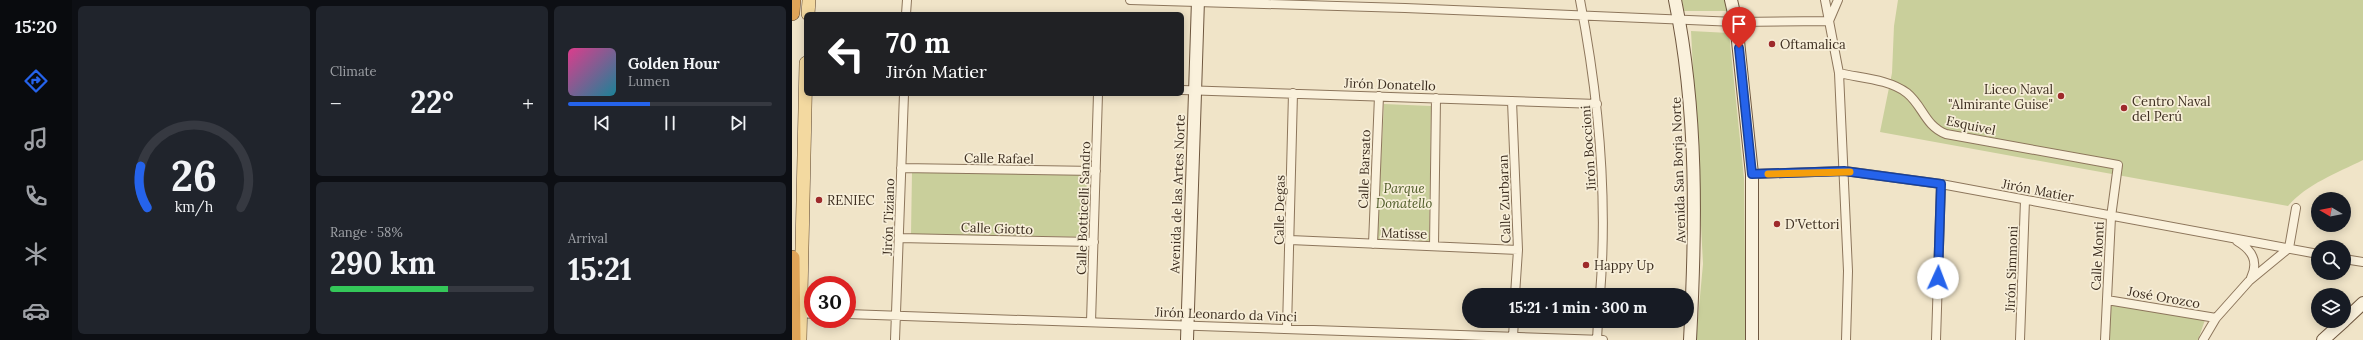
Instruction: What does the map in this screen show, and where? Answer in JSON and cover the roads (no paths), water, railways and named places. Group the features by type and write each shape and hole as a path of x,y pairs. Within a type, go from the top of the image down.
{"highway":[{"path":"792,13 793,0"},
{"path":"792,258 793,340"}],"main road":[{"path":"808,12 809,0"},
{"name":"Avenida San Borja Norte","path":"1675,0 1690,96 1694,261 1690,340"},
{"path":"1731,0 1736,22 1752,174 1752,340"},
{"name":"Avenida de las Artes Norte","path":"1186,340 1198,1"},
{"path":"806,96 807,276"},
{"path":"2351,314 2363,303"},
{"path":"800,340 804,325"},
{"path":"2324,340 2337,328"}],"street":[{"path":"906,12 907,0"},
{"path":"1130,0 1198,1 1583,16 1678,18 1736,22 1829,21"},
{"name":"Jirón Boccioni","path":"1580,0 1597,104 1603,178 1603,263 1601,288"},
{"path":"1825,0 1839,73 1848,271 1846,340"},
{"path":"1829,21 1838,0"},
{"name":"Esquivel","path":"1839,73 1892,85 1907,93 1929,123 1938,131 2118,165"},
{"name":"Jirón Donatello","path":"1184,90 1597,104"},
{"name":"Calle Degas","path":"1287,328 1294,93"},
{"name":"Jirón Tiziano","path":"896,340 904,96"},
{"name":"Calle Botticelli Sandro","path":"1091,322 1098,96"},
{"name":"Calle Barsato","path":"1373,244 1379,96"},
{"path":"1434,246 1436,98"},
{"name":"Calle Zurbaran","path":"1512,101 1518,250 1515,288"},
{"name":"Calle Monti","path":"2105,340 2111,217 2118,165"},
{"name":"Calle Rafael","path":"901,168 1096,171"},
{"name":"Jirón Matier","path":"1752,174 1844,171 1941,184 2111,217 2232,237 2311,253"},
{"path":"1936,340 1941,184"},
{"name":"Jirón Simmoni","path":"2020,340 2025,200"},
{"path":"2203,340 2216,318 2249,281 2289,248 2296,208"},
{"path":"2232,237 2245,246 2253,256 2255,270 2249,281"},
{"name":"Calle Giotto","path":"899,238 1094,242"},
{"name":"Matisse","path":"1290,240 1518,250"},
{"path":"2351,261 2362,264"},
{"name":"José Orozco","path":"2107,300 2216,318"},
{"name":"Jirón Leonardo da Vinci","path":"856,314 896,314 1091,322 1187,324 1603,340"},
{"path":"1513,336 1514,328"},
{"path":"1597,340 1598,328"}],"place":[{"name":"Oftamalica","path":"1772,44"},
{"name":"Liceo Naval \"Almirante Guise\"","path":"2061,96"},
{"name":"Centro Naval del Perú","path":"2124,108"},
{"name":"RENIEC","path":"819,200"},
{"name":"D'Vettori","path":"1777,224"},
{"name":"Happy Up","path":"1586,265"}],"park label":[{"name":"Parque Donatello","path":"1404,196"}]}
